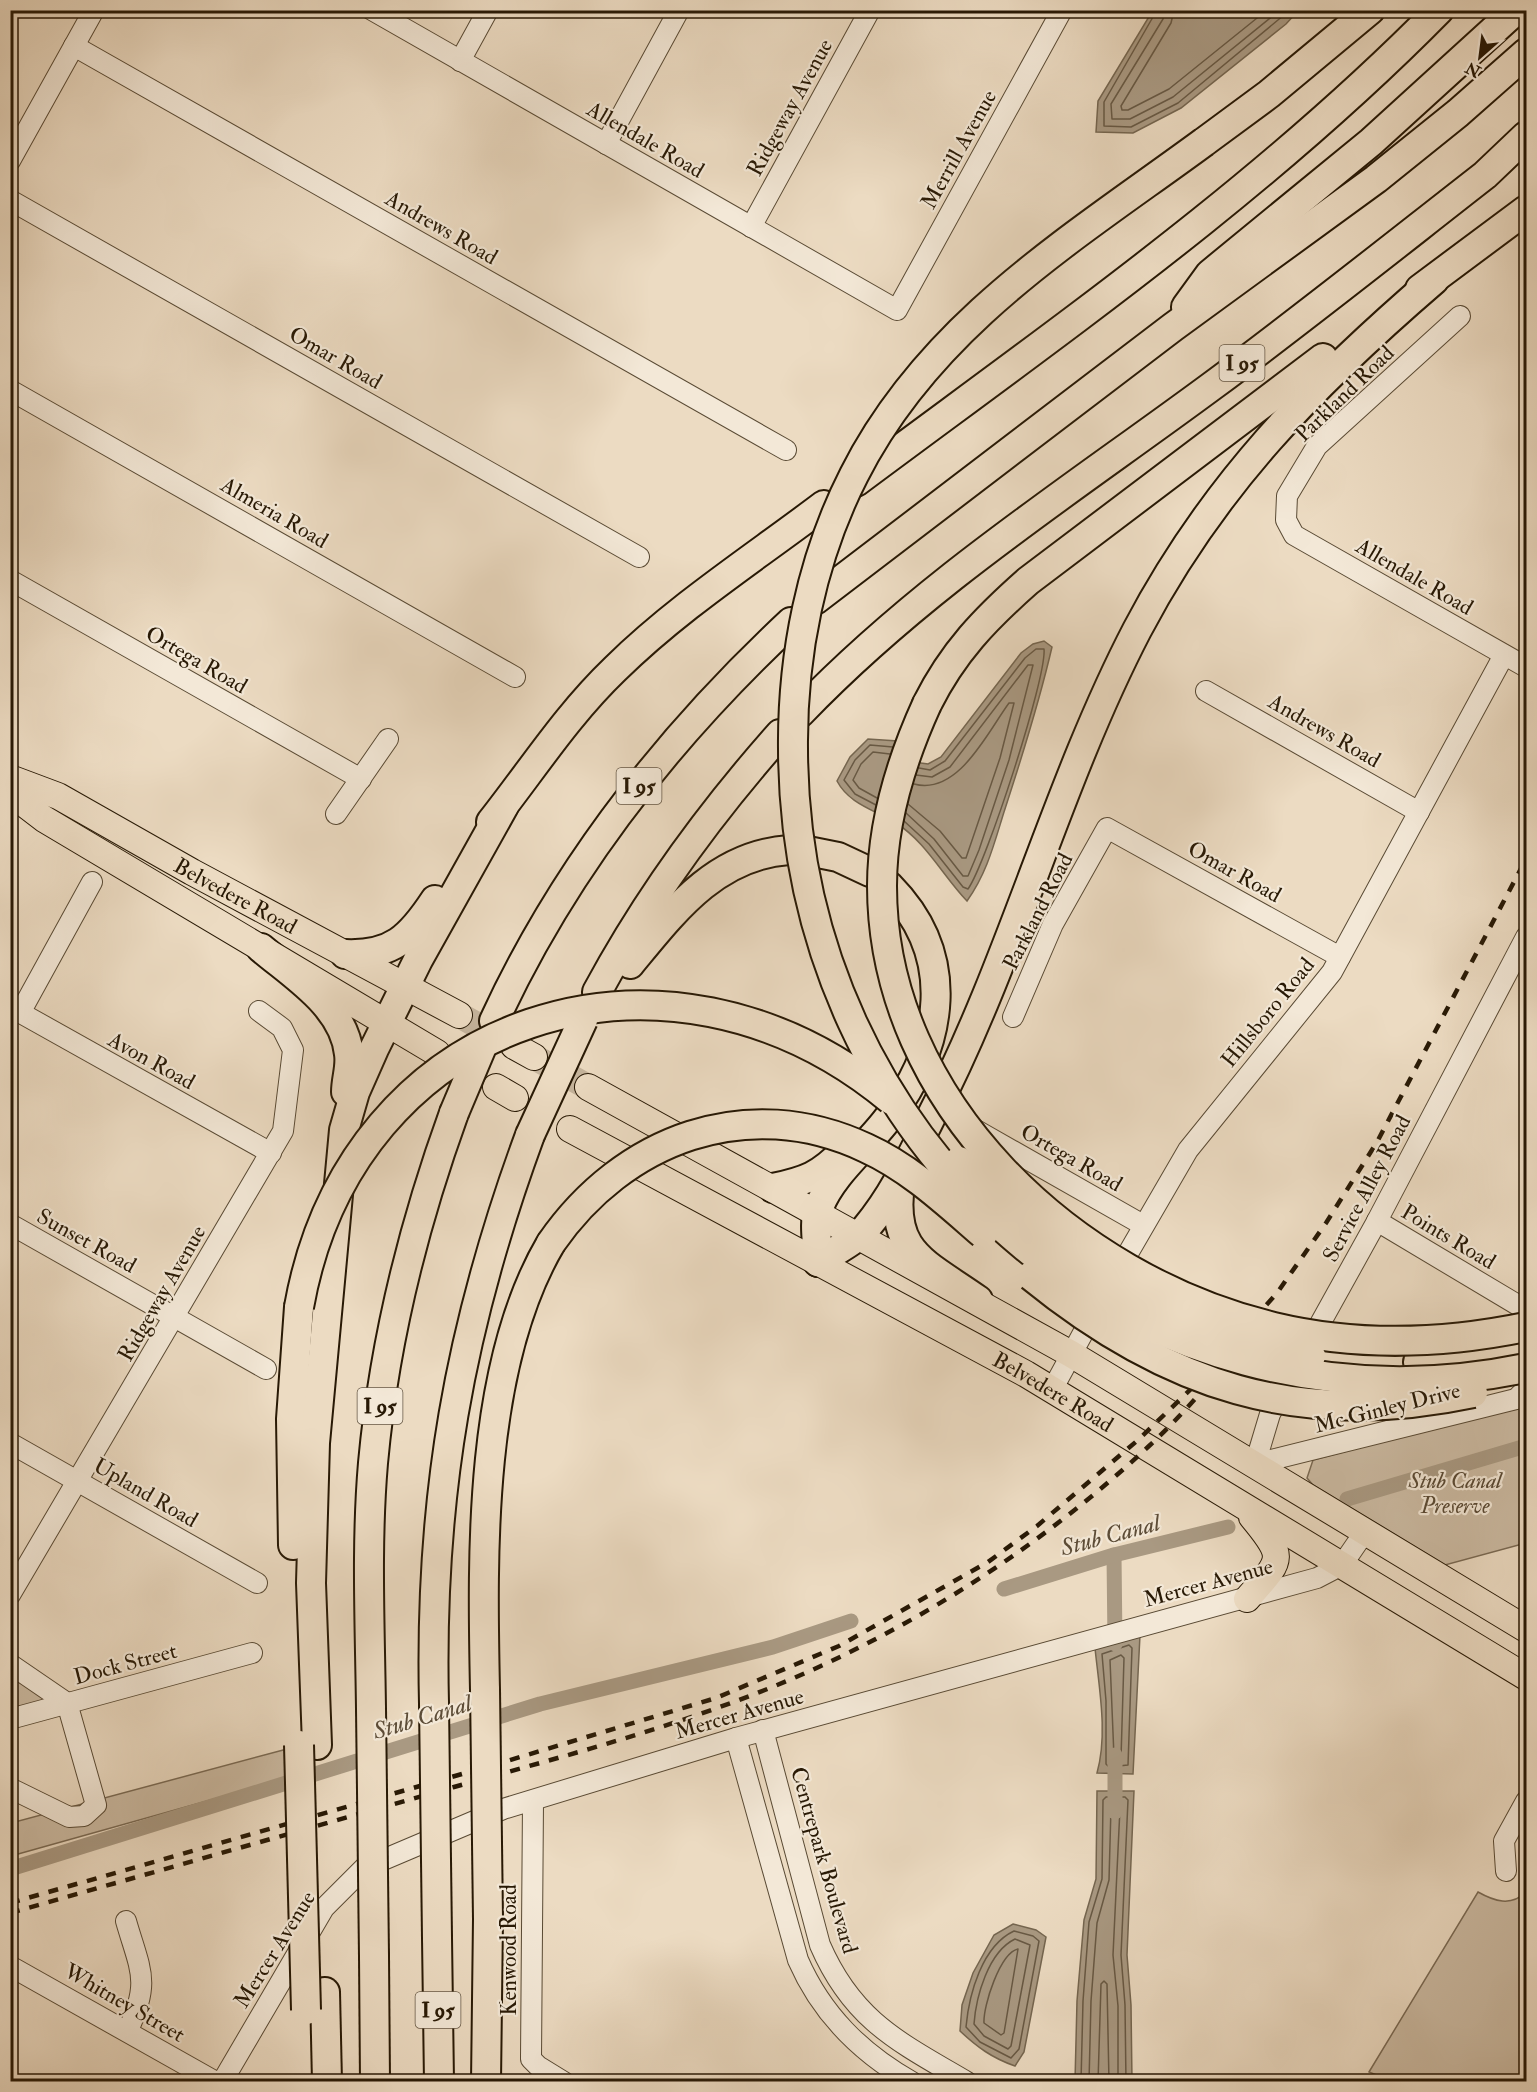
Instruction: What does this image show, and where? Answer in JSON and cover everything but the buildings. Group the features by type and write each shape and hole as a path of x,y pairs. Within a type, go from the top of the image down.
{"highway":[{"path":"1370,10 1269,94 1032,268 980,311 935,356 896,403 851,480 828,536 812,591 798,655 795,686 794,787 800,843 814,909 848,1009 879,1071 914,1126 975,1203 1023,1247 1071,1283 1123,1313 1191,1344 1238,1360 1300,1374 1400,1382 1470,1377 1527,1368"},
{"path":"856,482 1188,234 1342,105 1439,10"},
{"path":"1173,327 1210,274 1371,142 1516,10"},
{"path":"815,600 1173,327 1376,179 1458,113 1527,53"},
{"name":"I 95","path":"800,713 861,651 948,578 1230,372 1485,176 1527,136"},
{"path":"1527,210 1434,280 1359,332 1028,581 990,615 960,647 927,704 902,766 888,822 882,887 886,940 902,1007 921,1054 963,1122 1005,1171 1067,1227 1128,1269 1185,1296 1243,1318 1309,1334 1378,1341 1442,1340 1527,1327"},
{"path":"818,1262 858,1236 872,1220 902,1173 948,1084 974,1028 1109,686 1164,582 1216,502 1281,422 1349,354 1434,280"},
{"path":"345,954 377,952 395,945 410,934 559,730 622,662 678,614 824,506"},
{"name":"I 95","path":"494,1021 554,910 596,844 642,782 716,696 791,622"},
{"name":"I 95","path":"439,2082 434,1704 435,1587 440,1509 449,1433 463,1357 481,1282 530,1135 593,1006 641,918 683,856 780,734"},
{"path":"344,1130 358,1085 406,986 504,806"},
{"path":"593,1006 682,902 698,887 741,860 763,854 798,851 838,857 880,879 904,903 919,926 929,951 936,990 936,1012 929,1045 911,1084 890,1116 834,1183 818,1212 818,1262"},
{"path":"261,948 321,999 340,1026 349,1053 344,1130 317,1406 308,1745"},
{"path":"327,2082 316,2001 308,1745 291,1419 298,1307 314,1243 337,1190 367,1142 410,1094 449,1064 495,1038 546,1018 591,1007 646,1006 699,1010 773,1030 841,1064 909,1116 1020,1216 1062,1250 1123,1289 1191,1322 1267,1347 1355,1361 1444,1360 1527,1347"},
{"name":"I 95","path":"375,2082 371,1499 383,1382 407,1265 454,1113 481,1049"},
{"path":"773,1188 805,1180 826,1169 882,1110 911,1084"},
{"path":"486,2082 488,1919 483,1578 491,1457 504,1377 516,1324 531,1281 551,1243 587,1198 620,1170 653,1150 691,1135 733,1126 794,1127 832,1134 885,1158 934,1192 1077,1312 1145,1354 1198,1378 1283,1400 1347,1407 1431,1401 1527,1380"},
{"path":"902,1173 897,1204 899,1227 905,1242 921,1260 978,1300"},
{"path":"309,2082 316,2001"}],"main road":[{"name":"Belvedere Road","path":"10,778 58,796 459,1015"},
{"name":"Belvedere Road","path":"10,793 44,819 437,1053"},
{"name":"Belvedere Road","path":"588,1087 978,1300 1256,1464 1527,1629"},
{"name":"Belvedere Road","path":"570,1129 1052,1389 1527,1677"},
{"path":"1240,1503 1271,1540 1277,1554 1273,1569 1247,1599"}],"street":[{"path":"10,161 94,10"},
{"name":"Allendale Road","path":"372,10 897,310"},
{"path":"460,61 488,10"},
{"path":"606,144 679,10"},
{"name":"Ridgeway Avenue","path":"751,227 870,10"},
{"name":"Merrill Avenue","path":"897,310 1062,10"},
{"name":"Andrews Road","path":"74,46 786,450"},
{"name":"Omar Road","path":"10,200 639,557"},
{"name":"Parkland Road","path":"1286,520 1287,496 1317,446 1460,316"},
{"name":"Almeria Road","path":"10,390 515,677"},
{"name":"Allendale Road","path":"1286,520 1294,534 1527,668"},
{"name":"Ortega Road","path":"10,580 361,779"},
{"name":"Hillsboro Road","path":"1052,1389 1143,1225 1188,1150 1319,989 1340,957 1504,655"},
{"name":"Andrews Road","path":"1206,691 1419,812"},
{"path":"336,814 388,739"},
{"name":"Omar Road","path":"1107,828 1340,957"},
{"name":"Parkland Road","path":"1013,1017 1053,924 1107,828"},
{"path":"15,1010 92,882"},
{"name":"Service Alley Road","path":"1256,1464 1270,1414 1377,1221 1527,937"},
{"name":"Avon Road","path":"15,1010 270,1154"},
{"name":"Ridgeway Avenue","path":"10,1595 283,1131 293,1050 282,1028 259,1011"},
{"name":"Ortega Road","path":"976,1130 1143,1225"},
{"name":"Points Road","path":"1377,1221 1527,1310"},
{"name":"Sunset Road","path":"10,1224 266,1369"},
{"name":"Mc Ginley Drive","path":"1256,1464 1516,1399 1527,1389"},
{"name":"Upland Road","path":"10,1443 257,1582"},
{"name":"Mercer Avenue","path":"222,2082 324,1908 364,1868 503,1809 533,1802 736,1738 1150,1622 1247,1599 1329,1574 1342,1565 1366,1530"},
{"name":"Dock Street","path":"10,1719 252,1653"},
{"path":"10,1664 67,1703 96,1805 84,1816 69,1816 10,1788"},
{"name":"Centrepark Boulevard","path":"763,1730 820,1945 830,1968 858,2008 900,2043 967,2082"},
{"path":"736,1738 798,1960 808,1983 836,2024 881,2074 910,2081 924,2057"},
{"name":"Kenwood Road","path":"533,1802 531,2059 564,2082"},
{"path":"1506,1871 1504,1841 1527,1802"},
{"path":"126,1921 143,1979 141,2002 128,2030"},
{"name":"Whitney Street","path":"10,1966 128,2030 216,2082"},
{"path":"881,2074 900,2043"}],"green space":[{"name":"Stub Canal Preserve","path":"1526,1407 1526,1543 1445,1565 1313,1485 1307,1478 1313,1460 1448,1424"},
{"path":"11,1664 67,1703 11,1719"},
{"path":"287,1749 289,1778 11,1856 11,1823"},
{"path":"1478,1892 1490,1898 1508,1901 1526,1892 1526,2081 1391,2081 1369,2072"}],"water":[{"path":"1153,10 1298,11 1286,24 1181,108 1133,133 1096,132 1098,101"},
{"path":"1044,641 1052,647 1030,730 989,858 980,880 967,901 925,849 907,831 855,801 837,781 850,757 868,739 898,741 921,763 928,764 941,757 1021,653 1033,644"},
{"path":"1140,1635 1133,1774 1097,1773 1102,1727 1095,1648"},
{"path":"1097,1791 1134,1791 1127,1955 1131,2005 1132,2081 1075,2081 1077,2001 1084,1920 1096,1879"},
{"path":"1013,1924 1036,1930 1046,1937 1024,2052 1015,2066 985,2052 960,2031 962,2005 973,1973 994,1935"}],"waterway":[{"name":"Stub Canal","path":"1347,1499 1526,1446"},
{"name":"Stub Canal","path":"1004,1589 1114,1555 1228,1527"},
{"path":"1114,1555 1115,1644"},
{"name":"Stub Canal","path":"10,1869 540,1704 773,1647 851,1621"},
{"path":"1115,1755 1115,1812"}],"tunnel":[{"path":"459,1015 511,1044"},
{"path":"534,1057 588,1087"}],"railway":[{"path":"10,1903 497,1764 716,1698 839,1646 988,1562 1037,1526 1138,1440 1191,1389 1277,1293 1326,1223 1377,1142 1526,859"},
{"path":"10,1913 653,1730 750,1696 844,1655 966,1587 1042,1535 1079,1506 1115,1477 1162,1433 1200,1394 1248,1338"}]}
